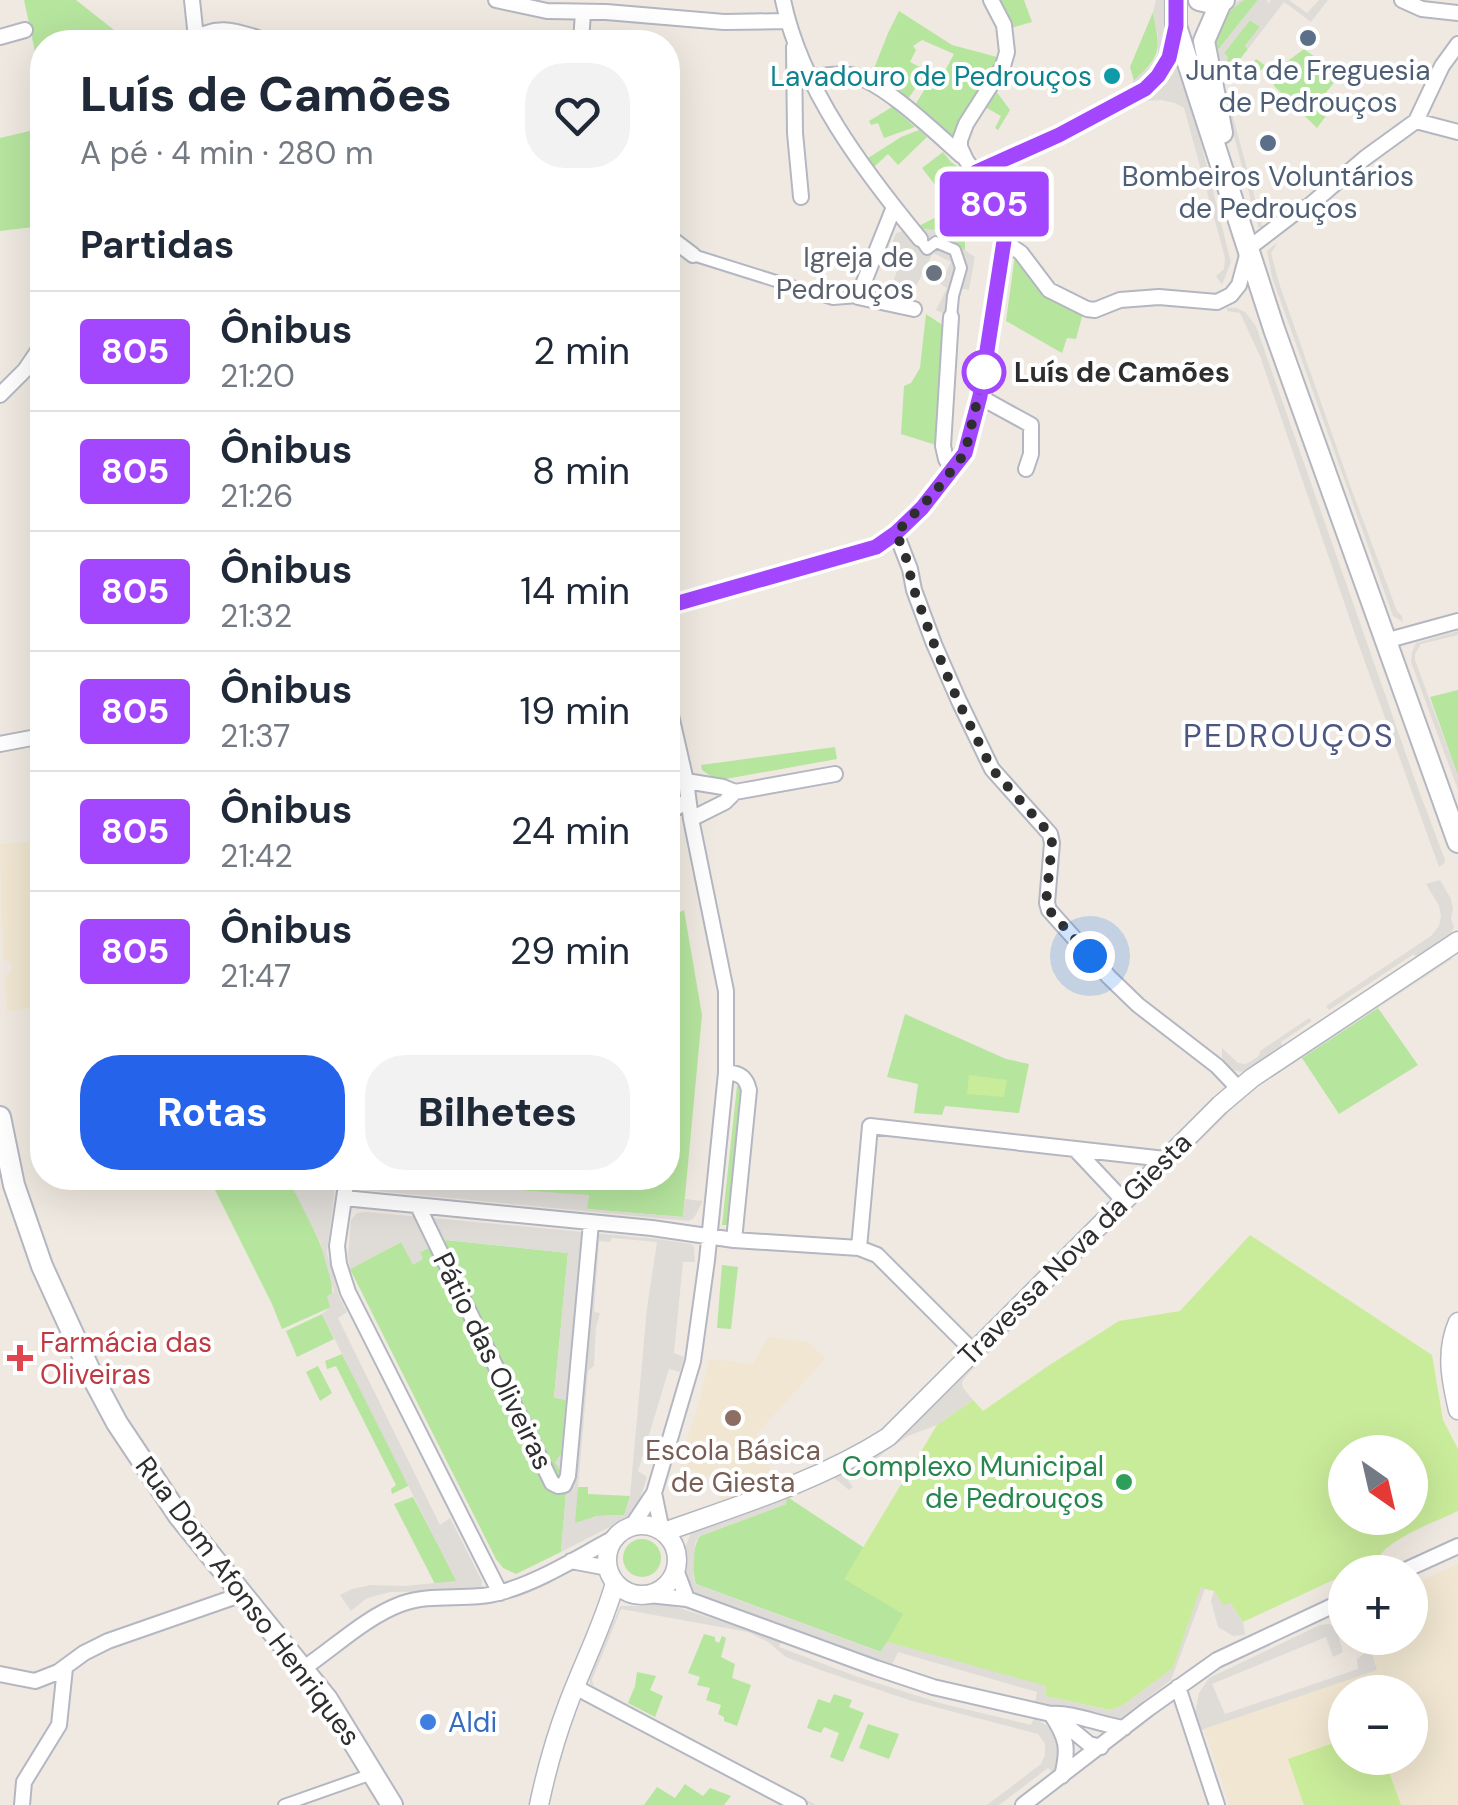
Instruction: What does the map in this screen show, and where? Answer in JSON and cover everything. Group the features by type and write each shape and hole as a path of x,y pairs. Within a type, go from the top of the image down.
{"main road":[{"path":"1176,0 1176,26 1274,328 1458,842"},
{"path":"1199,0 1222,1"},
{"path":"1222,1 1204,41 1236,208"},
{"name":"Rua Dom Afonso Henriques","path":"0,1117 23,1214 42,1266 117,1423 160,1491 327,1699 392,1805"}],"street":[{"path":"192,0 194,30"},
{"path":"496,0 547,11 724,22 788,21"},
{"path":"783,0 794,42 864,169 927,249 936,242 956,250 961,268 950,317 944,446 952,470"},
{"path":"680,603 876,547 922,508 965,453 980,396 1004,241 996,208 960,147 962,132 1004,66 1007,52 1004,25 991,0"},
{"path":"1402,0 1422,8 1458,13"},
{"path":"582,12 582,30"},
{"path":"971,166 1059,135 1145,89 1169,58 1176,26"},
{"path":"0,37 24,30"},
{"path":"794,42 795,133 801,197"},
{"path":"1004,241 1021,253 1049,290 1073,304 1095,310 1120,300 1217,302 1232,296 1240,285 1249,248 1416,121 1442,66 1458,44"},
{"path":"811,76 853,76 866,81 896,100 971,166"},
{"path":"1416,121 1458,132"},
{"path":"858,297 894,207"},
{"path":"680,246 693,256 834,299 858,297 914,308"},
{"path":"0,395 30,364"},
{"path":"980,396 1031,425 1031,454 1026,468"},
{"path":"896,533 934,644 992,769 1050,834 1046,903 1049,910 1138,1005 1217,1066 1239,1089"},
{"path":"1385,642 1458,621"},
{"path":"0,744 30,738"},
{"path":"632,1526 654,1492 693,1361 726,1073 726,991 680,755"},
{"path":"686,781 735,792 835,774"},
{"path":"691,819 725,802 735,792"},
{"path":"680,805 688,801"},
{"name":"Travessa Nova da Giesta","path":"667,1536 693,1522 784,1489 879,1443 903,1424 1123,1200 1239,1089 1454,948"},
{"path":"726,1073 735,1072 743,1077 749,1090 734,1240"},
{"path":"859,1248 870,1126 1165,1159"},
{"path":"1074,1149 1123,1200"},
{"path":"345,1190 337,1246 348,1292 500,1593"},
{"path":"344,1198 734,1240 859,1248 877,1255 973,1350"},
{"name":"Pátio das Oliveiras","path":"418,1206 552,1484 558,1486 564,1485 568,1476 592,1223"},
{"path":"1458,1322 1450,1367 1458,1410"},
{"path":"649,1594 667,1585 678,1561 654,1492"},
{"path":"539,1805 554,1746 616,1581 608,1549 622,1530 632,1526 646,1524 667,1536"},
{"path":"304,1668 368,1622 402,1604 500,1593 536,1579 614,1538"},
{"path":"1428,1560 1458,1546"},
{"path":"570,1561 616,1581 636,1595 687,1599 933,1686 1124,1728"},
{"path":"676,1570 687,1599"},
{"path":"0,1674 35,1681 65,1668 108,1641 243,1594"},
{"path":"1023,1805 1217,1660 1328,1608"},
{"path":"22,1805 24,1782 60,1725 65,1668"},
{"path":"1178,1687 1217,1805"},
{"path":"575,1688 799,1805"},
{"path":"1051,1714 1090,1744 1101,1747"},
{"path":"1051,1714 1066,1740 1062,1776"},
{"path":"284,1805 374,1773"}],"shaded area":[{"path":"1156,0 1165,0 1164,53 1148,77 1136,86 1132,82 1158,54 1153,12"},
{"path":"1244,0 1222,20 1213,42 1215,54 1258,0 1267,0 1268,4 1271,0 1289,0 1307,13 1319,0 1328,0 1311,22 1284,2 1248,49 1245,46 1260,27 1250,20 1224,53 1230,66 1222,76 1263,228 1258,227 1211,39 1228,8"},
{"path":"1174,57 1180,60 1231,262 1222,285 1216,276 1224,269 1225,258 1184,108 1161,100 1140,104 1159,83"},
{"path":"922,229 934,230 975,257 969,290 958,288 955,320 936,310 947,288 940,284 951,262 933,253 912,294 915,300 890,290 898,268 889,263 888,254 896,233 903,231 918,243"},
{"path":"1278,242 1271,253 1279,283 1403,622 1393,616 1272,277 1267,251"},
{"path":"1227,308 1245,312 1256,326 1445,860 1439,867 1260,356 1240,313"},
{"path":"1458,631 1458,635 1421,644 1415,660 1458,776 1458,790 1411,662 1416,643"},
{"path":"30,842 30,1008 7,1012 5,977 11,972 11,962 3,960 0,844"},
{"path":"1440,880 1451,899 1454,927 1443,945 1419,960 1414,954 1329,1010 1326,1006 1431,936 1441,916 1426,884"},
{"path":"1450,957 1247,1094 967,1375 963,1388 973,1400 937,1425 908,1436 883,1453 871,1467 865,1463 848,1480 853,1487 849,1490 833,1477 787,1496 786,1504 700,1536 695,1543 696,1584 880,1652 887,1642 1046,1686 1045,1696 1110,1710 1122,1706 1173,1668 1201,1587 1205,1589 1171,1680 1119,1719 1035,1703 1037,1692 898,1652 892,1665 691,1592 685,1574 686,1545 691,1533 892,1444 1240,1096 1300,1055"},
{"path":"1309,1018 1312,1021 1281,1042 1283,1048 1254,1067 1242,1072 1232,1070 1222,1058 1222,1048 1238,1063 1246,1064"},
{"path":"294,1190 335,1190 327,1253 347,1312 338,1318 440,1525 450,1518 482,1581 481,1588 390,1592 367,1598 351,1611 340,1595 371,1585 456,1581 322,1314 330,1307 327,1296 334,1292 320,1242"},
{"path":"365,1190 517,1190 589,1195 587,1209 683,1217 685,1199 703,1201 689,1221"},
{"path":"357,1213 658,1239 694,1247 695,1262 683,1262 674,1353 684,1357 680,1372 669,1369 638,1471 647,1477 631,1516 561,1552 567,1482 555,1462 561,1454 566,1400 554,1398 568,1253 446,1240 420,1252 423,1259 413,1265 401,1242 350,1269 351,1220","holes":["612,1238 657,1242 630,1496 624,1515 597,1516 575,1523 588,1371 594,1366 600,1313 594,1312 599,1241 610,1242"]},
{"name":"Escola Básica de Giesta","path":"768,1337 808,1342 825,1359 757,1433 776,1483 722,1503 712,1478 679,1465 709,1359 753,1364"},
{"path":"1458,1564 1458,1805 1230,1805 1204,1729 1328,1687 1328,1775 1428,1775 1428,1675 1362,1675 1377,1670 1372,1655 1428,1655 1428,1578"},
{"path":"1214,1591 1223,1605 1230,1603 1243,1622 1245,1635 1233,1636 1218,1627 1211,1601"},
{"path":"660,1602 781,1640 779,1647 940,1703 1031,1725 1034,1718 1051,1728 1059,1759 1053,1773 1048,1768 999,1805 987,1805 1041,1764 1045,1744 1038,1734 912,1701 826,1672 786,1657 748,1632 621,1609 592,1680 594,1686 816,1805 811,1805 590,1684 589,1678 620,1606"},
{"path":"1328,1624 1328,1643 1326,1637 1212,1684 1225,1714 1328,1679 1328,1687 1198,1733 1194,1719 1199,1693 1209,1678"},
{"path":"1362,1655 1372,1655 1377,1670 1340,1675 1358,1669 1357,1659"}],"green space":[{"path":"24,0 76,0 114,30 30,30"},
{"path":"997,0 1024,0 1032,22 1011,28"},
{"path":"1244,0 1258,0 1214,55 1221,23"},
{"path":"899,11 952,45 1001,58 952,136 915,105 930,81 938,84 954,54 922,40 913,46 916,50 910,62 922,68 919,74 923,77 908,99 871,76"},
{"path":"1153,12 1157,50 1134,81 1130,67"},
{"path":"1250,20 1260,27 1236,64 1246,73 1256,59 1266,66 1247,77 1225,74 1229,66 1224,53"},
{"path":"1304,49 1340,75 1324,95 1334,105 1317,128 1274,86 1273,72"},
{"path":"996,91 1010,110 998,130 995,128 1001,116 985,107"},
{"path":"892,107 915,127 884,138 878,123 871,125 869,121"},
{"path":"919,130 927,137 898,165 888,154 874,167 865,160 901,137"},
{"path":"30,131 30,227 0,231 0,138"},
{"path":"943,152 970,175 949,173 941,180 939,190 922,168"},
{"path":"968,204 965,251 934,230 919,226 950,210"},
{"path":"1015,255 1035,284 1083,313 1076,339 1067,338 1062,353 1006,321"},
{"path":"926,314 944,326 936,445 901,434 904,386 911,383 920,368"},
{"path":"1458,690 1458,776 1430,697"},
{"path":"835,747 837,759 720,780 702,770 701,765"},
{"path":"684,910 702,1015 683,1217 586,1209 589,1196 514,1190 680,1190 680,912"},
{"path":"1378,1008 1418,1065 1339,1114 1302,1058"},
{"path":"905,1014 1006,1059 1029,1064 1019,1113 945,1106 942,1115 914,1113 918,1084 887,1077"},
{"path":"969,1075 1007,1080 1004,1097 967,1094"},
{"path":"737,1086 743,1087 729,1225 722,1225"},
{"path":"215,1190 294,1190 311,1224 330,1275 331,1307 282,1329"},
{"name":"Complexo Municipal de Pedrouços","path":"1250,1235 1432,1355 1443,1420 1458,1449 1458,1511 1428,1524 1428,1435 1328,1435 1328,1535 1408,1535 1381,1555 1328,1555 1328,1582 1243,1622 1230,1603 1223,1606 1214,1591 1201,1588 1173,1668 1122,1706 1110,1710 1045,1696 1046,1686 887,1642 903,1614 844,1579 937,1425 973,1400 983,1411 1119,1321 1180,1311"},
{"path":"446,1240 568,1253 554,1397 566,1400 561,1454 567,1482 561,1552 516,1574 496,1559 350,1269 401,1242 420,1252"},
{"path":"722,1265 738,1267 731,1329 717,1328"},
{"path":"322,1314 334,1339 297,1357 286,1331"},
{"path":"342,1354 410,1485 392,1494 396,1485 336,1366 327,1369 325,1361"},
{"path":"318,1366 332,1393 320,1401 306,1372"},
{"path":"577,1487 588,1487 588,1494 630,1496 625,1515 597,1516 574,1524"},
{"path":"786,1496 863,1547 882,1555 1046,1686 888,1642 881,1652 696,1584 693,1559 700,1536 786,1504"},
{"path":"413,1497 457,1581 435,1584 394,1504"},
{"path":"642,1539 656,1544 661,1558 656,1572 642,1577 628,1572 623,1558 628,1544"},
{"path":"704,1634 715,1637 719,1643 722,1636 726,1638 721,1657 735,1664 732,1678 751,1685 737,1726 724,1721 718,1714 721,1705 706,1700 710,1688 697,1685 700,1677 688,1673"},
{"path":"637,1672 656,1676 650,1690 663,1696 655,1717 628,1703"},
{"path":"834,1694 852,1700 849,1707 864,1713 843,1762 830,1757 839,1733 824,1727 821,1733 807,1728 818,1699 830,1703"},
{"path":"868,1724 899,1734 889,1759 859,1748"},
{"path":"1328,1745 1328,1775 1390,1775 1401,1805 1304,1805 1288,1759"},
{"path":"685,1784 703,1796 710,1788 731,1796 724,1805 644,1805 657,1787 675,1798"}],"bus line":[{"name":"805","path":"680,603 876,547 922,508 965,453 991,330 1004,241 996,208 976,172 1059,135 1145,89 1169,58 1176,26 1176,0"}],"place":[{"name":"Junta de Freguesia de Pedrouços","path":"1308,38"},
{"name":"Lavadouro de Pedrouços","path":"1112,76"},
{"name":"Bombeiros Voluntários de Pedrouços","path":"1268,143"},
{"name":"Igreja de Pedrouços","path":"934,273"},
{"name":"Luís de Camões","path":"984,372"},
{"name":"Farmácia das Oliveiras","path":"20,1358"},
{"name":"Escola Básica de Giesta","path":"733,1418"},
{"name":"Complexo Municipal de Pedrouços","path":"1124,1482"},
{"name":"Aldi","path":"428,1722"}],"district":[{"name":"PEDROUÇOS","path":"1289,736"}],"route":[{"path":"984,372 965,453 922,508 896,533 934,644 992,769 1050,834 1046,903 1049,910 1090,956"}]}
